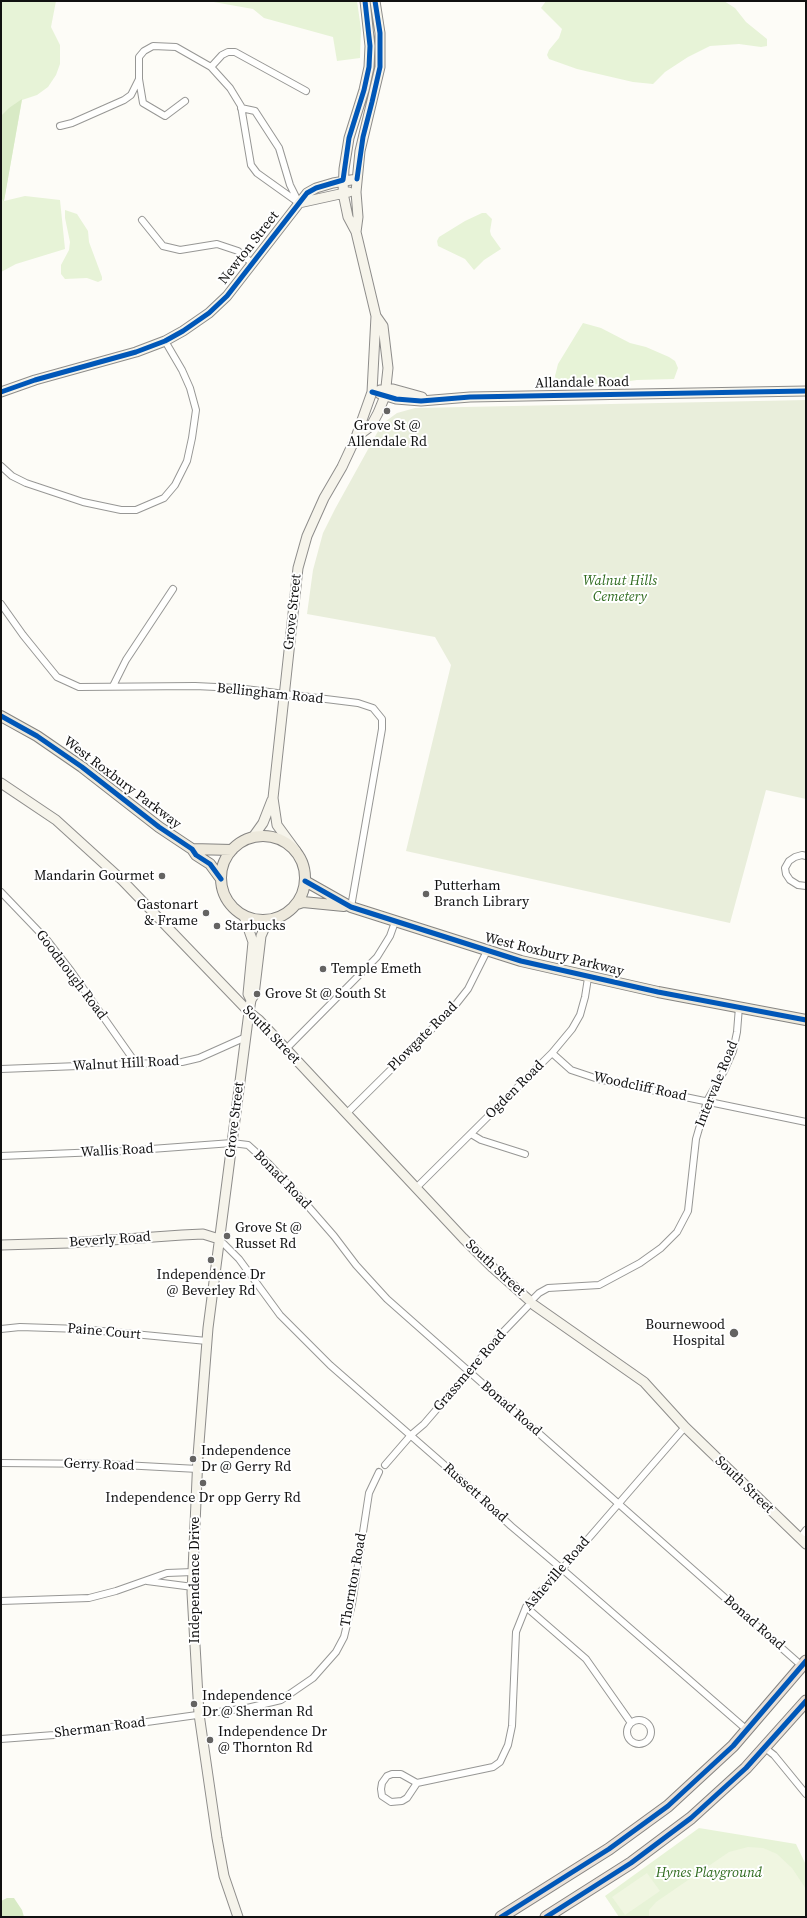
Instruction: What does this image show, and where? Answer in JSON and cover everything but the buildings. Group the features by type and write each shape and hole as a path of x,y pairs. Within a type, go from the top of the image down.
{"highway":[{"path":"502,1917 609,1849 650,1820 701,1777 747,1730 804,1664"},
{"path":"546,1917 631,1863 668,1837 725,1788 765,1748 806,1701"}],"main road":[{"path":"344,193 343,180 349,138 362,95 368,67 370,46 365,1"},
{"path":"299,203 344,193 356,192 362,137 380,67 380,33 375,1"},
{"name":"Newton Street","path":"1,392 35,380 136,352 165,341 208,313 226,296 253,264 307,193 316,188 343,180 357,179"},
{"name":"Grove Street","path":"356,192 358,217 356,232"},
{"name":"Grove Street","path":"296,851 277,825 273,798 298,568 307,536 324,498 342,467 356,437 372,392 376,316 356,232 348,217 344,193"},
{"name":"Grove Street","path":"356,437 371,426 385,392 388,353 383,326 376,316"},
{"name":"Allandale Road","path":"372,392 385,392 393,389 420,397 435,399 806,391"},
{"name":"West Roxbury Parkway","path":"1,716 28,731 60,752 159,827 192,849 196,855 210,864 221,879"},
{"name":"South Street","path":"1,783 56,820 122,880 286,1049 493,1268 532,1302 644,1382 685,1427 803,1541"},
{"name":"Grove Street","path":"253,838 263,823 273,798"},
{"path":"265,836 276,838 287,843 296,851 303,865 306,881 297,904 284,914 268,920 260,920 244,916 235,909 223,890 221,879 224,864 232,850 238,844 253,838 265,836"},
{"path":"192,849 232,850"},
{"name":"West Roxbury Parkway","path":"306,881 351,907 487,951 588,978 806,1020"},
{"name":"West Roxbury Parkway","path":"297,904 303,902 351,907"},
{"name":"Grove Street","path":"244,916 253,942 248,994 251,1000"},
{"name":"Grove Street","path":"219,1239 249,1012 251,1000 254,995 261,936 268,920"},
{"name":"Beverly Road","path":"1,1245 69,1243 203,1234 219,1239"},
{"name":"Independence Drive","path":"219,1239 207,1341 198,1469 193,1587 199,1714 218,1846 224,1876 238,1917"}],"street":[{"path":"185,102 165,116 143,103 139,79 139,57 144,51 153,46 176,47 211,67 230,88 241,108 251,165 257,173 299,203"},
{"path":"211,67 222,55 228,52 235,52 306,91"},
{"path":"60,126 72,123 124,100 131,95 139,79"},
{"path":"241,108 255,111 279,148 290,185 299,203"},
{"path":"142,220 163,246 180,250 218,244 238,251 253,264"},
{"path":"1,466 12,476 26,483 83,502 121,510 136,510 164,498 176,485 187,461 196,410 190,388 182,370 165,341"},
{"path":"113,686 126,660 173,589"},
{"name":"Bellingham Road","path":"1,604 23,635 57,677 79,687 202,686 237,688 358,703 373,708 382,719 351,907"},
{"path":"806,856 802,855 795,857 789,861 785,868 786,874 790,880 798,885 806,886"},
{"name":"Goodnough Road","path":"1,892 47,940 71,971 135,1062"},
{"path":"286,1049 377,957 389,938 395,922"},
{"name":"Plowgate Road","path":"346,1114 453,1008 468,990 487,951"},
{"name":"Ogden Road","path":"416,1188 552,1053 572,1029 580,1015 588,978"},
{"name":"Intervale Road","path":"532,1302 539,1293 548,1288 599,1285 640,1263 661,1248 678,1232 688,1211 696,1139 707,1101 724,1071 733,1051 737,1032 739,1007"},
{"name":"Walnut Hill Road","path":"1,1069 77,1067 135,1062 182,1062 199,1058 246,1037"},
{"name":"Woodcliff Road","path":"552,1053 571,1070 598,1079 806,1122"},
{"path":"471,1134 481,1140 525,1154"},
{"name":"Wallis Road","path":"1,1156 124,1151 232,1143"},
{"name":"Bonad Road","path":"232,1143 248,1145 255,1150 334,1236 356,1265 387,1300 468,1373 804,1664"},
{"name":"Russett Road","path":"219,1239 239,1259 280,1315 330,1365 411,1435 511,1526 562,1568 747,1730"},
{"name":"Grassmere Road","path":"411,1435 424,1424 532,1302"},
{"name":"Paine Court","path":"1,1329 20,1327 81,1328 207,1341"},
{"name":"Asheville Road","path":"417,1782 493,1767 500,1762 508,1745 512,1726 516,1632 526,1607 685,1427"},
{"path":"385,1465 411,1435"},
{"name":"Gerry Road","path":"1,1463 104,1464 198,1469"},
{"name":"Thornton Road","path":"199,1714 247,1708 281,1700 313,1678 336,1652 344,1637 352,1604 369,1493 379,1472"},
{"path":"803,1541 806,1530"},
{"path":"1,1601 89,1598 116,1591 167,1574 193,1572"},
{"path":"146,1581 193,1587"},
{"path":"526,1607 586,1659 631,1723"},
{"name":"Sherman Road","path":"1,1739 54,1735 199,1714"},
{"path":"765,1748 778,1760 806,1794"},
{"path":"392,1774 401,1774 417,1782 406,1798 402,1801 391,1802 382,1796 382,1783 387,1776 392,1774"}],"green space":[{"path":"1,1 56,1 51,27 60,45 60,64 56,75 48,87 37,95 22,100 4,201 25,196 60,200 65,249 16,264 1,272"},
{"path":"208,1 357,1 361,29 360,58 337,61 333,37 264,18 253,9"},
{"path":"546,1 724,1 735,8 746,22 767,39 767,46 761,47 739,44 710,46 688,57 665,72 653,84 633,82 577,69 549,59 547,55 549,50 559,38 562,29 541,8"},
{"path":"22,99 4,201 1,198 1,116"},
{"path":"65,210 77,214 88,231 89,242 102,277 102,280 98,282 87,278 65,279 61,274 61,265 69,250 70,242 65,218"},
{"path":"482,213 486,213 492,219 490,231 491,235 501,249 484,260 474,270 465,259 438,246 437,241 439,237 465,221"},
{"path":"583,323 601,328 630,343 646,347 669,357 675,361 678,368 674,379 637,380 610,384 588,384 556,380 555,376 558,364"},
{"name":"Walnut Hills Cemetery","path":"806,400 806,799 766,790 730,923 406,851 451,665 435,637 307,614 313,570 323,533 382,424 397,413 415,408"},
{"name":"Hynes Playground","path":"699,1828 796,1844 806,1865 806,1917 619,1917 605,1896"},
{"path":"748,1847 763,1848 777,1854 792,1868 806,1889 806,1917 649,1917 649,1910 656,1902 729,1852"},
{"path":"647,1873 660,1891 625,1915 612,1897"},
{"path":"7,1898 14,1898 22,1910 24,1917 1,1917 1,1901"}],"cycle path":[{"path":"1,392 35,380 136,352 165,341 183,331 209,313 227,296 307,193 316,188 343,180 349,138 364,90 369,67 370,46 365,1"},
{"path":"357,179 363,137 380,67 380,33 375,1"},
{"path":"372,392 396,399 421,401 470,397 806,391"},
{"path":"1,716 37,736 82,767 159,827 192,849 196,855 210,864 221,879"},
{"path":"305,881 351,907 521,961 658,992 806,1020"},
{"path":"501,1917 609,1849 668,1806 733,1746 806,1661"},
{"path":"546,1917 631,1863 691,1818 746,1768 806,1701"}],"place":[{"name":"Grove St @ Allendale Rd","path":"387,411"},
{"name":"Mandarin Gourmet","path":"162,876"},
{"name":"Putterham Branch Library","path":"426,894"},
{"name":"Gastonart & Frame","path":"206,913"},
{"name":"Starbucks","path":"217,926"},
{"name":"Temple Emeth","path":"323,969"},
{"name":"Grove St @ South St","path":"257,994"},
{"name":"Grove St @ Russet Rd","path":"227,1236"},
{"name":"Independence Dr @ Beverley Rd","path":"211,1260"},
{"name":"Bournewood Hospital","path":"734,1333"},
{"name":"Independence Dr @ Gerry Rd","path":"193,1459"},
{"name":"Independence Dr opp Gerry Rd","path":"203,1483"},
{"name":"Independence Dr @ Sherman Rd","path":"194,1704"},
{"name":"Independence Dr @ Thornton Rd","path":"210,1740"}]}
